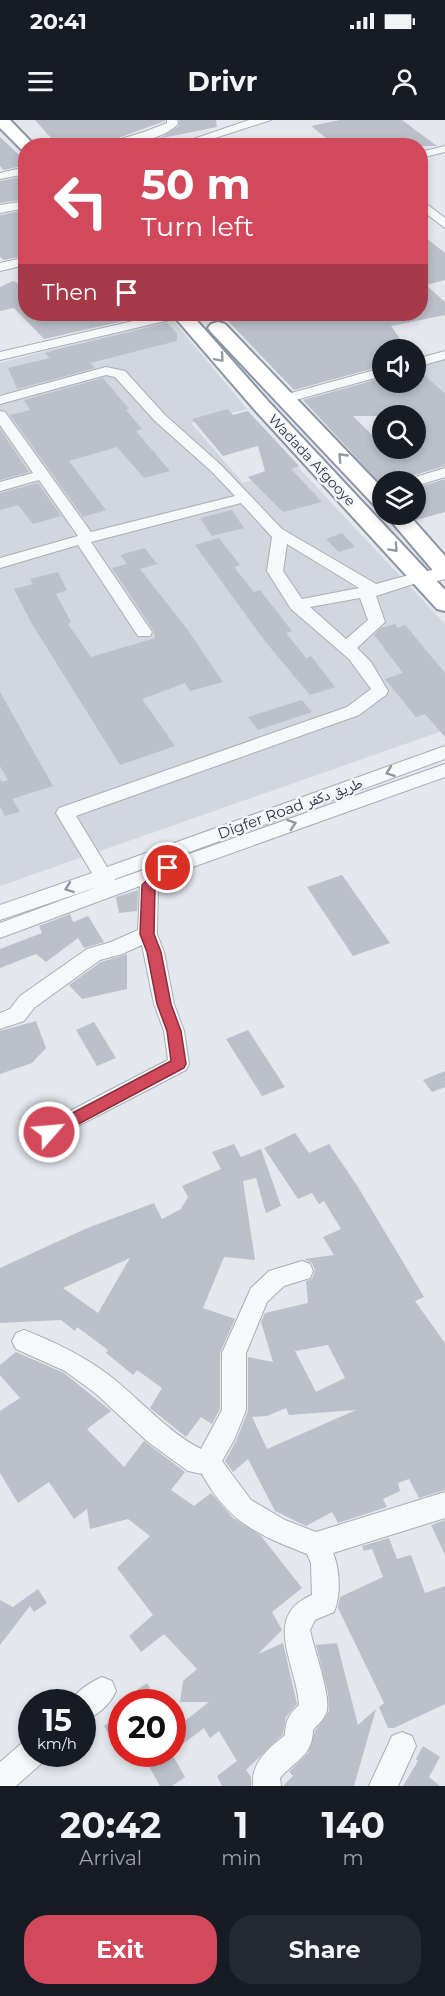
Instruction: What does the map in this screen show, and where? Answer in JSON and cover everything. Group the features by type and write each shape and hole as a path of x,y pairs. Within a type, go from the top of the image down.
{"highway":[{"path":"8,125 20,138"},
{"path":"8,125 32,138"},
{"name":"Wadada Afgooye","path":"185,321 445,604"},
{"name":"Wadada Afgooye","path":"212,321 372,486"},
{"path":"405,525 445,571"}],"main road":[{"path":"421,578 445,571"}],"street":[{"path":"140,138 166,128 173,124 172,120"},
{"path":"199,138 237,123 266,120"},
{"path":"428,153 445,149"},
{"path":"0,176 18,172"},
{"path":"0,209 18,206"},
{"path":"428,210 445,224"},
{"path":"0,267 18,263"},
{"path":"0,357 150,321"},
{"path":"426,360 445,355"},
{"path":"0,400 106,371 120,374 175,433 216,468 277,531 374,590"},
{"path":"285,399 372,375"},
{"path":"0,415 85,539 144,632"},
{"path":"426,478 445,472"},
{"path":"0,488 41,475"},
{"path":"0,564 85,539 245,498"},
{"path":"107,883 65,813 353,711 380,691 375,678 297,605 276,571 280,537 277,531"},
{"path":"297,605 421,578"},
{"path":"346,649 359,635 377,622 368,594 374,590"},
{"name":"Digfer Road طريق دكفر","path":"0,930 107,883 445,752"},
{"name":"Digfer Road طريق دكفر","path":"0,913 168,868 445,770"},
{"path":"49,1132 179,1064 174,1031 164,1004 154,952 147,934 149,885 168,868"},
{"path":"0,1021 17,1015 27,1002 94,954 115,950 147,934"},
{"path":"208,1461 225,1432 234,1410 234,1353 259,1294 278,1278 302,1271"},
{"path":"24,1341 73,1363 103,1385 157,1434 197,1462 208,1461"},
{"path":"208,1461 219,1481 242,1509 277,1530 316,1545 445,1505"},
{"path":"267,1786 266,1774 280,1757 299,1742 299,1724 313,1710 312,1694 296,1628 306,1611 325,1603 324,1562 316,1545"},
{"path":"383,1786 402,1746"},
{"path":"0,1781 18,1765"}],"shaded area":[{"path":"164,321 174,321 247,409 191,423 243,483 297,466 445,624 445,730 0,886 0,363"},
{"path":"445,359 445,428 426,434 426,405 389,405 376,393 426,393 426,365"},
{"path":"372,380 372,389 365,382"}],"building":[{"path":"35,120 165,120 118,138 51,138"},
{"path":"179,120 216,120 217,127 159,138 179,126"},
{"path":"340,120 402,120 426,138 326,138 311,126"},
{"path":"0,137 18,154 18,167 4,170 0,166"},
{"path":"428,139 437,146 428,146"},
{"path":"18,178 18,200 0,203 0,181"},
{"path":"18,212 18,257 4,260 0,257 0,215"},
{"path":"428,239 445,253 445,280 428,284"},
{"path":"13,281 18,283 18,312 14,308 0,311 0,287"},
{"path":"428,287 445,302 445,315 428,318"},
{"path":"27,321 124,321 44,339"},
{"path":"228,321 416,321 391,326 400,339 372,339 372,369 294,390"},
{"path":"167,323 177,333 177,341 90,363 95,368 17,389 8,368 50,358 45,353 54,350"},
{"path":"426,376 445,394 445,466 426,472 372,471 372,474 303,400 372,381 372,393 426,393"},
{"path":"103,378 129,409 126,410 142,429 136,431 170,471 144,478 117,447 69,461 106,510 83,517 10,415 30,410 24,400"},
{"path":"228,409 233,415 248,411 299,466 291,469 322,502 283,512 248,477 265,471 258,446 223,456 192,419"},
{"path":"0,429 29,472 0,480"},
{"path":"445,479 445,512 426,517 426,485"},
{"path":"38,483 61,516 33,524 18,505 0,510 0,493"},
{"path":"232,510 244,528 212,536 200,518"},
{"path":"342,533 355,547 339,552 326,539"},
{"path":"219,538 240,565 234,567 254,592 260,590 292,631 286,633 306,658 311,656 335,687 310,695 264,640 195,545"},
{"path":"145,548 157,564 140,569 187,629 223,682 190,691 185,683 142,699 175,746 120,765 32,624 14,589 33,584 30,579 58,572 67,590 56,594 71,622 68,624 91,657 155,638 154,631 112,568 127,564 120,555"},
{"path":"395,624 398,628 405,625 445,673 445,737 425,714 416,717 385,679 403,673 374,635 381,628"},
{"path":"0,692 53,786 12,799 20,812 5,816 0,806 0,779 2,782 8,780 0,766"},
{"path":"302,700 312,712 258,730 248,717"},
{"path":"342,875 390,943 353,956 307,887"},
{"path":"138,890 137,911 119,913 116,897"},
{"path":"70,914 73,922 88,916 104,942 84,948 78,938 46,962 36,954 0,968 0,949 42,933 39,926"},
{"path":"127,954 127,989 82,999 69,985 101,962"},
{"path":"36,1021 46,1048 32,1063 0,1074 0,1031"},
{"path":"94,1022 116,1058 97,1066 76,1030"},
{"path":"248,1030 285,1087 262,1096 226,1039"},
{"path":"445,1071 445,1087 432,1092 423,1080"},
{"path":"295,1133 309,1153 329,1144 358,1187 424,1297 415,1301 445,1343 445,1490 419,1498 409,1479 398,1483 400,1491 383,1499 387,1507 338,1523 332,1512 306,1526 275,1511 248,1459 233,1472 225,1461 248,1411 248,1357 273,1362 261,1322 265,1313 308,1303 306,1281 312,1279 315,1270 312,1263 304,1259 334,1255 323,1237 341,1229 324,1201 319,1204 312,1193 298,1199 264,1148","holes":["328,1345 345,1378 316,1392 295,1351","286,1408 289,1415 356,1410 267,1449 252,1417 267,1416"]},
{"path":"234,1144 241,1157 261,1149 281,1206 266,1213 256,1178 243,1181 255,1260 224,1257 203,1308 235,1319 220,1353 220,1409 212,1424 201,1417 186,1437 150,1408 162,1388 137,1370 133,1375 106,1353 108,1350 77,1327 75,1331 61,1320 0,1323 0,1268 85,1229 154,1203 162,1219 181,1209 188,1197 182,1186 221,1169 212,1152","holes":["130,1258 98,1313 63,1288"]},
{"path":"16,1352 64,1373 111,1411 87,1429 124,1467 144,1441 185,1472 171,1490 194,1506 211,1493 232,1517 261,1536 302,1588 272,1612 282,1630 258,1654 283,1643 297,1704 286,1717 283,1734 246,1770 251,1777 251,1786 222,1786 217,1776 237,1761 219,1731 210,1738 204,1728 186,1742 186,1720 209,1702 186,1702 186,1689 182,1689 183,1681 197,1669 164,1634 141,1652 129,1636 153,1615 117,1568 150,1536 128,1519 90,1529 87,1509 74,1519 49,1482 18,1503 0,1473 0,1411 20,1398 0,1375 0,1365"},
{"path":"445,1520 445,1555 431,1525"},
{"path":"389,1538 397,1559 411,1555 425,1593 445,1586 445,1704 394,1728 388,1728 379,1707 384,1703 338,1608 340,1597 383,1577 372,1549 364,1551 362,1546"},
{"path":"38,1589 47,1603 34,1612 30,1606 0,1645 0,1600 13,1607"},
{"path":"337,1643 358,1725 376,1709 354,1786 283,1786 293,1776 289,1772 308,1753 315,1731 329,1711 328,1693 316,1645"},
{"path":"147,1683 151,1689 138,1689"},
{"path":"423,1746 440,1757 429,1777 440,1786 403,1786 418,1761 416,1759"},
{"path":"149,1767 179,1767 185,1777 172,1786 160,1786"}],"route":[{"path":"49,1132 145,1084 179,1064 174,1031 164,1004 154,952 147,934 149,885 168,868"}]}
